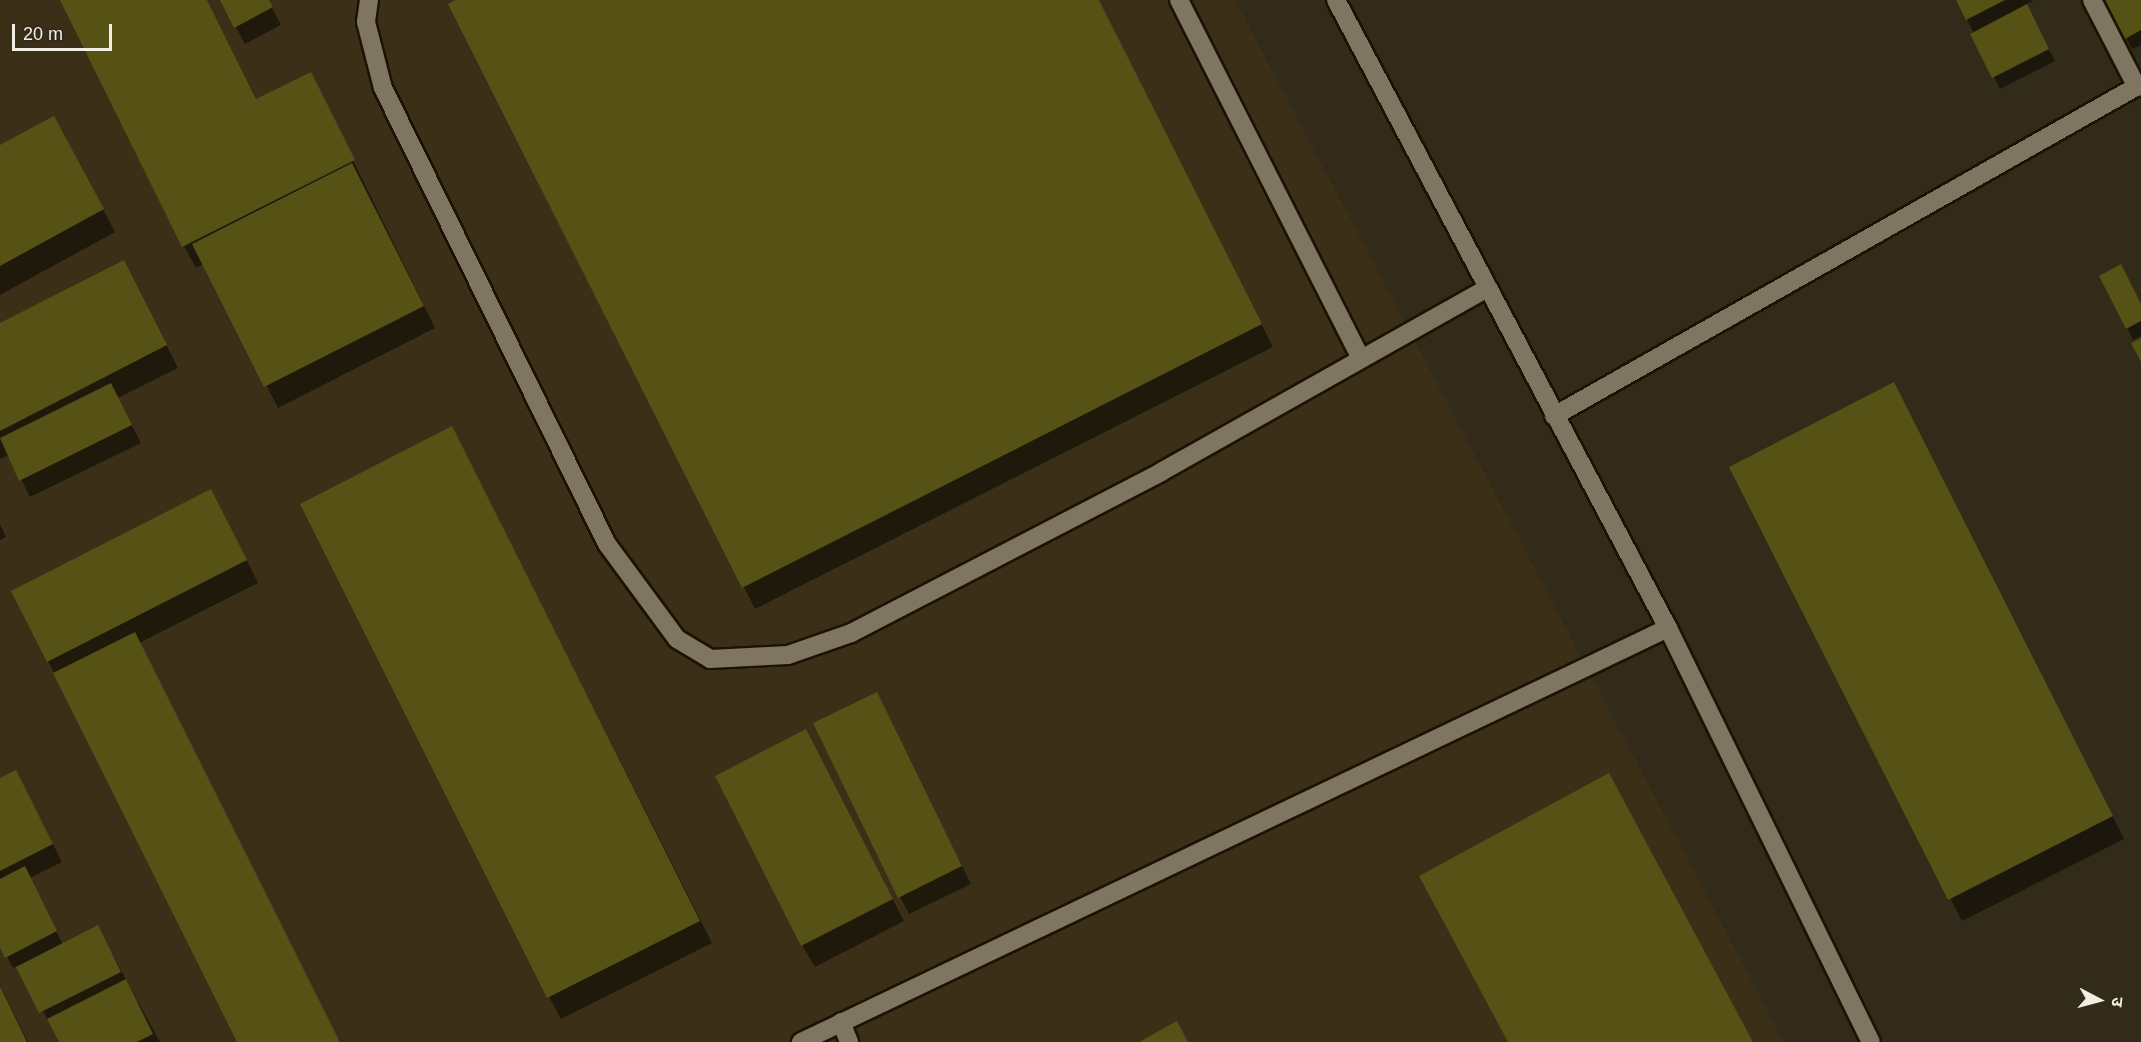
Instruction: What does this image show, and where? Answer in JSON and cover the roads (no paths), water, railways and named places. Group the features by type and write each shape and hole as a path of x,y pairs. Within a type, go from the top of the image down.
{"street":[{"path":"369,0 366,22 383,88 607,544 677,639 710,659 788,655 851,633 1161,471 1486,288"},
{"path":"1179,0 1360,359"},
{"path":"1336,0 1486,288 1668,628 1871,1042"},
{"path":"1554,416 2139,86 2092,0"},
{"path":"801,1042 1668,628"},
{"path":"841,1022 849,1042"}]}
